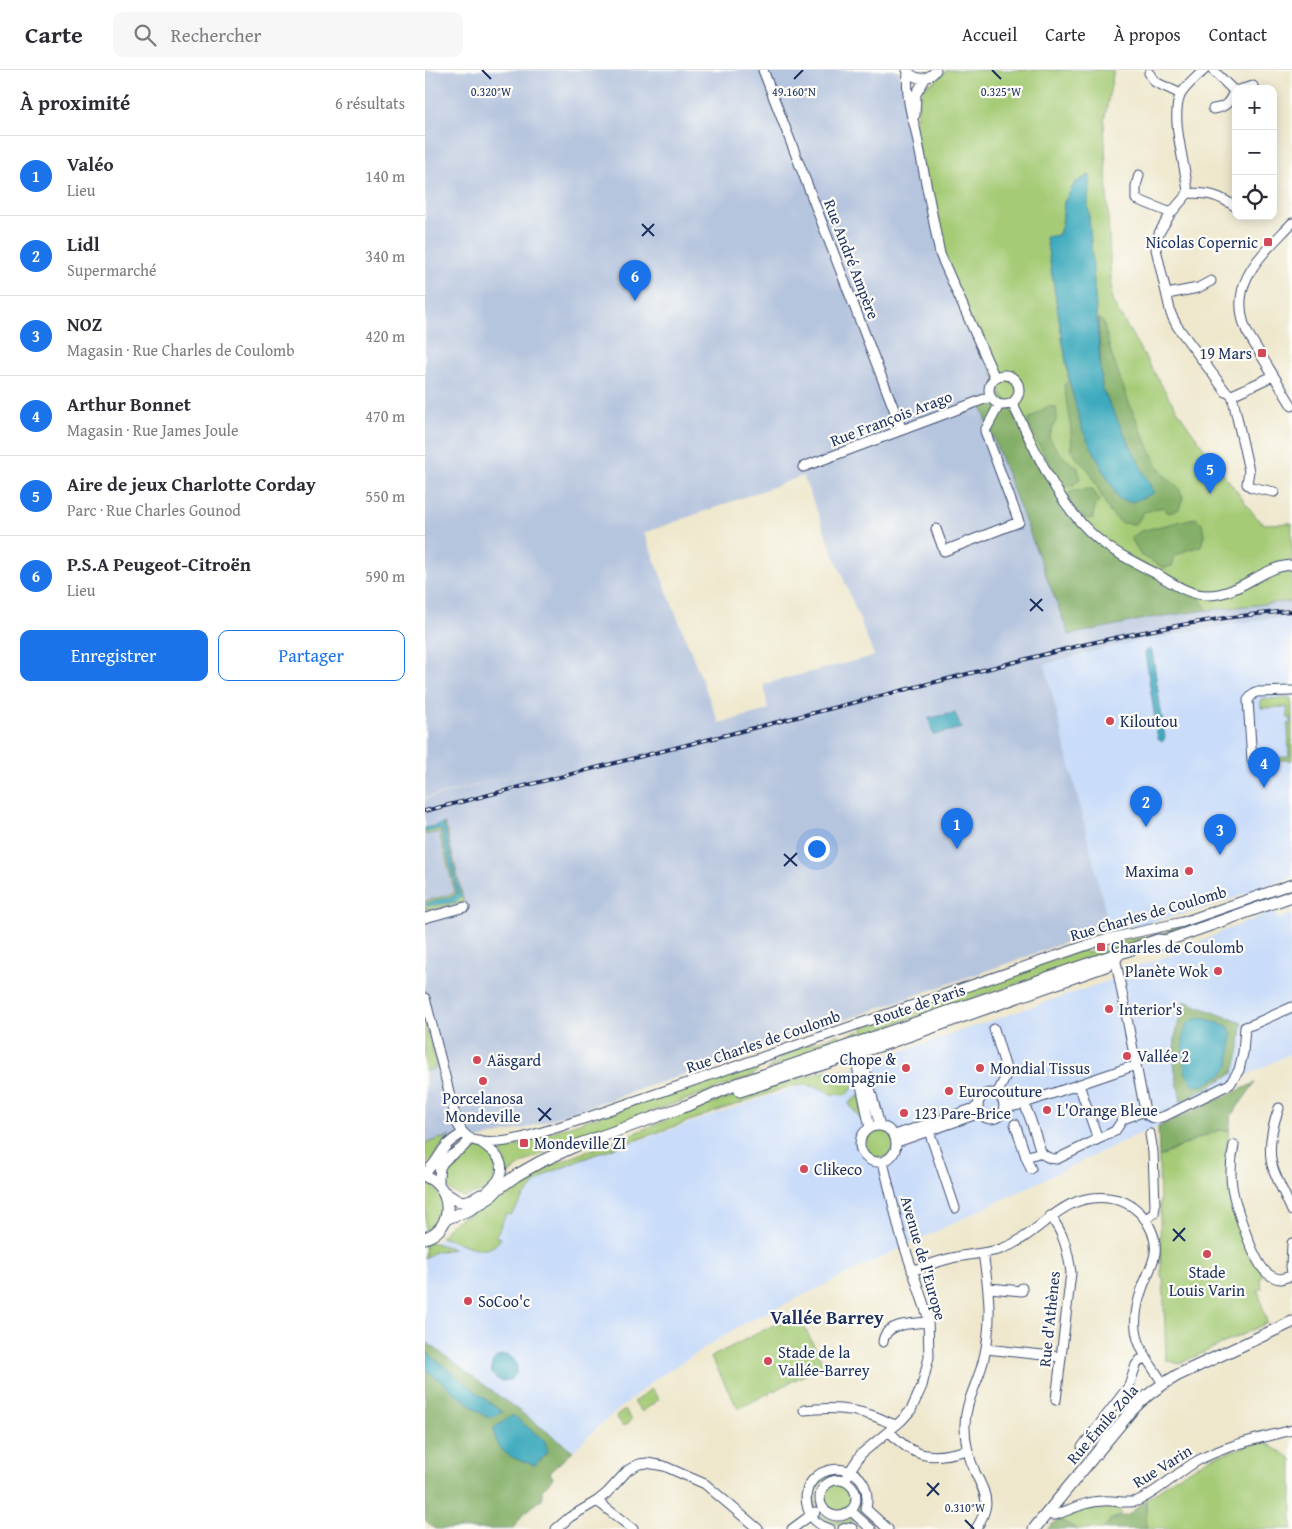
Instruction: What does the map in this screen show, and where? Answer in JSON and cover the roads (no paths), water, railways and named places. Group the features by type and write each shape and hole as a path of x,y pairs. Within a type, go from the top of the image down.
{"main road":[{"name":"Route de Paris","path":"445,1219 469,1210 489,1198 517,1175 570,1148 686,1106 739,1091 856,1048 1119,957 1158,940 1165,941 1292,896"},
{"path":"425,1176 442,1189 447,1203 445,1219 438,1230 425,1238"},
{"name":"Route de Paris","path":"442,1189 459,1201 466,1202 499,1188"},
{"name":"Rue Émile Zola","path":"1034,1529 1145,1396 1178,1375 1292,1322"}],"street":[{"name":"Rue André Ampère","path":"763,70 901,430"},
{"path":"915,127 914,105 916,94 925,79 936,70"},
{"path":"1204,70 1181,94 1176,118 1187,177 1187,193 1171,213 1159,234 1156,249 1171,314 1177,326 1226,392 1232,394 1273,376"},
{"path":"1213,70 1232,86"},
{"path":"908,71 915,77 925,79"},
{"path":"908,71 910,112 915,127 941,254 995,378"},
{"path":"1149,73 1155,82 1181,94"},
{"path":"1213,109 1221,108 1232,102"},
{"path":"1139,175 1136,186 1136,199 1171,213"},
{"path":"1187,193 1200,193 1221,198 1232,205"},
{"path":"1292,223 1252,267 1244,283 1241,299 1245,327 1292,406"},
{"path":"1167,294 1198,288 1211,281"},
{"path":"1003,375 1012,377 1015,380 1019,392 1012,403 1003,406 999,405 989,397 989,386 995,378 1003,375"},
{"path":"1232,394 1249,471 1247,484 1251,487 1274,492"},
{"name":"Rue François Arago","path":"803,467 989,397"},
{"path":"1012,403 1060,495 1092,534 1117,552 1183,589 1208,595 1242,586 1271,570 1292,565"},
{"path":"936,529 944,550 1019,522 985,431 999,405"},
{"path":"1252,761 1248,700 1255,692 1292,692"},
{"name":"Rue Charles de Coulomb","path":"466,1136 479,1141 499,1142 535,1134 1102,940 1183,922 1292,884"},
{"path":"425,918 465,907"},
{"path":"1119,957 1145,1111 1153,1118 1165,1116 1230,1084 1239,1070 1243,1053 1245,1027 1292,1006"},
{"path":"425,998 456,1119 466,1136 465,1145 447,1158 440,1169 442,1189"},
{"path":"994,1029 1007,1072 997,1094"},
{"path":"856,1048 866,1070 880,1126"},
{"path":"856,1048 870,1128"},
{"path":"1005,1106 1024,1103 1136,1065"},
{"path":"1079,1085 1099,1139"},
{"path":"985,1094 997,1094 1003,1098 1005,1106 1002,1114 995,1119 987,1119 979,1110 979,1101 985,1094"},
{"path":"1024,1103 1041,1152 1049,1158 1057,1160 1115,1131 1123,1119 1145,1111"},
{"path":"1279,1108 1273,1127 1271,1144 1273,1168 1292,1211"},
{"path":"896,1139 929,1131 979,1110"},
{"path":"896,1139 979,1110"},
{"path":"1015,1124 1031,1169"},
{"path":"880,1126 887,1128 896,1139 896,1149 893,1156 883,1162 876,1162 869,1160 863,1155 861,1138 870,1128 880,1126"},
{"path":"929,1131 955,1208"},
{"path":"1145,1219 1154,1213 1155,1206 1153,1152 1150,1134"},
{"path":"425,1172 435,1164 445,1146 452,1140 466,1136"},
{"path":"479,1141 495,1154 501,1164 498,1180 486,1192"},
{"path":"1234,1145 1231,1173 1237,1207 1263,1270 1280,1279 1292,1274 1292,1243"},
{"path":"1026,1157 1041,1152"},
{"name":"Avenue de l'Europe","path":"845,1482 861,1454 906,1416 915,1403 925,1377 929,1357 928,1322 925,1309 900,1233 883,1162"},
{"path":"912,1271 950,1258 1001,1248 1022,1239 1050,1216 1073,1203 1091,1198 1114,1198 1128,1204 1135,1208 1145,1219 1152,1233 1155,1252 1135,1313 1135,1330 1138,1344 1163,1383"},
{"name":"Rue d'Athènes","path":"1050,1216 1064,1238 1071,1273 1056,1400"},
{"path":"976,1529 986,1502 983,1488 967,1450 965,1426 971,1395 982,1368 990,1317 989,1288 983,1253"},
{"path":"989,1288 1022,1291 1022,1288"},
{"path":"883,1342 884,1337 893,1327 928,1322"},
{"path":"986,1349 1061,1357"},
{"path":"1082,1447 1129,1386 1136,1364 1146,1358"},
{"path":"804,1410 826,1408 850,1410 874,1416 892,1428 906,1447 925,1455 941,1456 967,1450"},
{"name":"Rue Varin","path":"1047,1513 1055,1515 1102,1500 1128,1502 1138,1500 1184,1469 1209,1455 1292,1430"},
{"path":"558,1527 607,1493 628,1470 643,1463 655,1463 705,1484 758,1529"},
{"path":"830,1529 821,1526 811,1515 807,1508 806,1496 813,1480 821,1473 831,1469 850,1471 858,1476 865,1485 868,1496 866,1509 875,1527"},
{"path":"841,1480 845,1482 853,1488 856,1502 851,1511 844,1516 836,1517 828,1514 820,1504 819,1494 824,1486 832,1481 841,1480"},
{"path":"597,1501 633,1529"},
{"path":"792,1529 822,1508"},
{"path":"851,1511 875,1527 888,1529"},
{"path":"843,1529 849,1526 853,1529"}],"water":[{"path":"1090,175 1088,203 1102,389 1154,493 1132,502 1119,500 1082,429 1069,380 1046,237 1058,235 1062,226 1064,202 1075,183"},
{"path":"1148,649 1152,651 1165,738 1162,742 1158,739 1145,653"},
{"path":"955,713 961,728 933,735 929,718"},
{"path":"444,825 461,897 455,902 428,906 427,903 454,896 457,893 441,830 425,832 425,828"},
{"path":"1203,1018 1228,1026 1232,1035 1229,1065 1223,1074 1204,1085 1195,1086 1185,1069 1183,1035 1189,1022"},
{"path":"425,1350 502,1412 493,1417 486,1417 425,1369"},
{"path":"504,1355 513,1359 517,1368 513,1377 504,1381 495,1377 491,1368 495,1359"},
{"path":"513,1415 545,1441 548,1452 535,1465 507,1454 495,1437 494,1428"}],"railway":[{"path":"425,811 1078,646 1184,624 1292,611"}],"place":[{"name":"Nicolas Copernic","path":"1268,242"},
{"name":"P.S.A Peugeot-Citroën","path":"635,301"},
{"name":"19 Mars","path":"1262,353"},
{"name":"Aire de jeux Charlotte Corday","path":"1210,494"},
{"name":"Kiloutou","path":"1110,721"},
{"name":"Arthur Bonnet","path":"1264,788"},
{"name":"Lidl","path":"1146,827"},
{"name":"Valéo","path":"957,849"},
{"name":"NOZ","path":"1220,855"},
{"name":"Maxima","path":"1189,871"},
{"name":"Charles de Coulomb","path":"1101,947"},
{"name":"Planète Wok","path":"1218,971"},
{"name":"Interior's","path":"1109,1009"},
{"name":"Vallée 2","path":"1127,1056"},
{"name":"Aäsgard","path":"477,1060"},
{"name":"Chope & compagnie","path":"906,1068"},
{"name":"Mondial Tissus","path":"980,1068"},
{"name":"Porcelanosa Mondeville","path":"483,1081"},
{"name":"Eurocouture","path":"949,1091"},
{"name":"L'Orange Bleue","path":"1047,1110"},
{"name":"123 Pare-Brice","path":"904,1113"},
{"name":"Mondeville ZI","path":"524,1143"},
{"name":"Clikeco","path":"804,1169"},
{"name":"Stade Louis Varin","path":"1207,1254"},
{"name":"SoCoo'c","path":"468,1301"},
{"name":"Stade de la Vallée-Barrey","path":"768,1361"}],"district":[{"name":"Vallée Barrey","path":"827,1317"}]}
